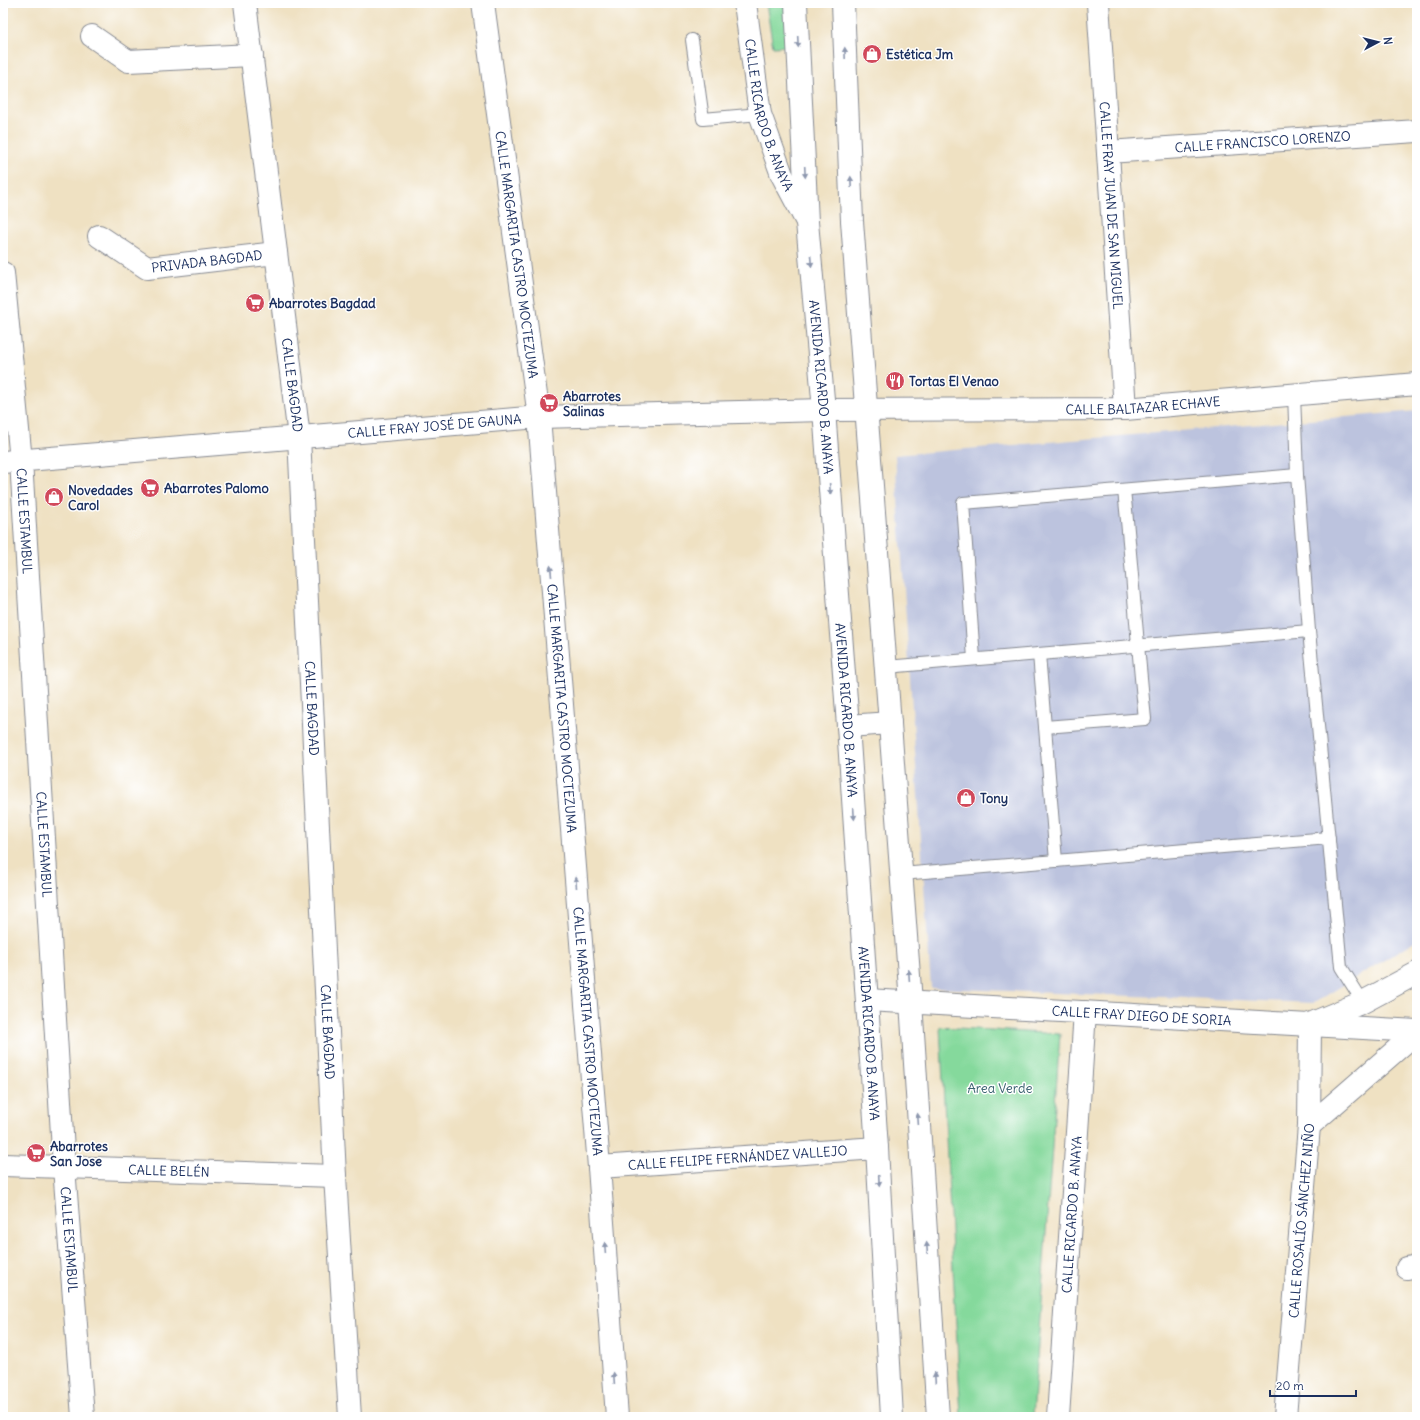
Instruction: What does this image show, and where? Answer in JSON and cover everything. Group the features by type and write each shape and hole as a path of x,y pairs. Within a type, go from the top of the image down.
{"street":[{"name":"CALLE BAGDAD","path":"245,3 300,437 335,1176 350,1417"},
{"name":"CALLE MARGARITA CASTRO MOCTEZUMA","path":"482,3 539,417 599,1167 617,1417"},
{"name":"CALLE RICARDO B. ANAYA","path":"745,3 760,114 782,175 807,222"},
{"name":"AVENIDA RICARDO B. ANAYA","path":"796,3 807,222 824,410 848,726 877,1148 892,1417"},
{"path":"843,3 852,221 911,1002 938,1417"},
{"name":"CALLE FRAY JUAN DE SAN MIGUEL","path":"1098,3 1124,409"},
{"path":"92,36 128,61 252,55"},
{"name":"CALLE FRANCISCO LORENZO","path":"1108,152 1417,131"},
{"name":"PRIVADA BAGDAD","path":"99,236 148,268 276,253"},
{"name":"CALLE ESTAMBUL","path":"3,273 12,461 83,1417"},
{"name":"CALLE BALTAZAR ECHAVE","path":"867,410 1124,409 1417,384"},
{"name":"CALLE FRAY JOSÉ DE GAUNA","path":"12,461 539,417 867,410"},
{"path":"848,726 890,723"},
{"path":"1310,1024 1363,1002 1417,973"},
{"name":"CALLE FRAY DIEGO DE SORIA","path":"867,1000 1310,1024 1417,1032"},
{"name":"CALLE RICARDO B. ANAYA","path":"1058,1417 1085,1012"},
{"name":"CALLE ROSALÍO SÁNCHEZ NIÑO","path":"1285,1417 1309,1126 1310,1024"},
{"name":"CALLE FRAY DIEGO DE SORIA","path":"1309,1126 1417,1032"},
{"name":"CALLE FELIPE FERNÁNDEZ VALLEJO","path":"599,1167 877,1148"},
{"name":"CALLE BELÉN","path":"3,1165 335,1176"}],"lane":[{"path":"692,40 703,119 760,114"},
{"path":"1294,394 1297,475 1309,631 1341,967 1363,1002"},
{"path":"974,659 962,503 1297,475"},
{"path":"1045,727 1145,719 1133,569 1124,490"},
{"path":"886,667 1309,631"},
{"path":"1039,654 1056,861"},
{"path":"901,874 1329,838"}],"shaded area":[{"path":"1417,411 1417,940 1314,1003 931,988 895,455"}],"green space":[{"path":"766,3 787,3 790,46 773,47"},
{"name":"Area Verde","path":"940,1027 1060,1034 1033,1417 961,1417"}],"place":[{"name":"Estética Jm","path":"872,54"},
{"name":"Abarrotes Bagdad","path":"255,303"},
{"name":"Tortas El Venao","path":"895,381"},
{"name":"Abarrotes Salinas","path":"549,403"},
{"name":"Abarrotes Palomo","path":"150,488"},
{"name":"Novedades Carol","path":"54,497"},
{"name":"Tony","path":"966,798"},
{"name":"Abarrotes San Jose","path":"36,1153"}]}
